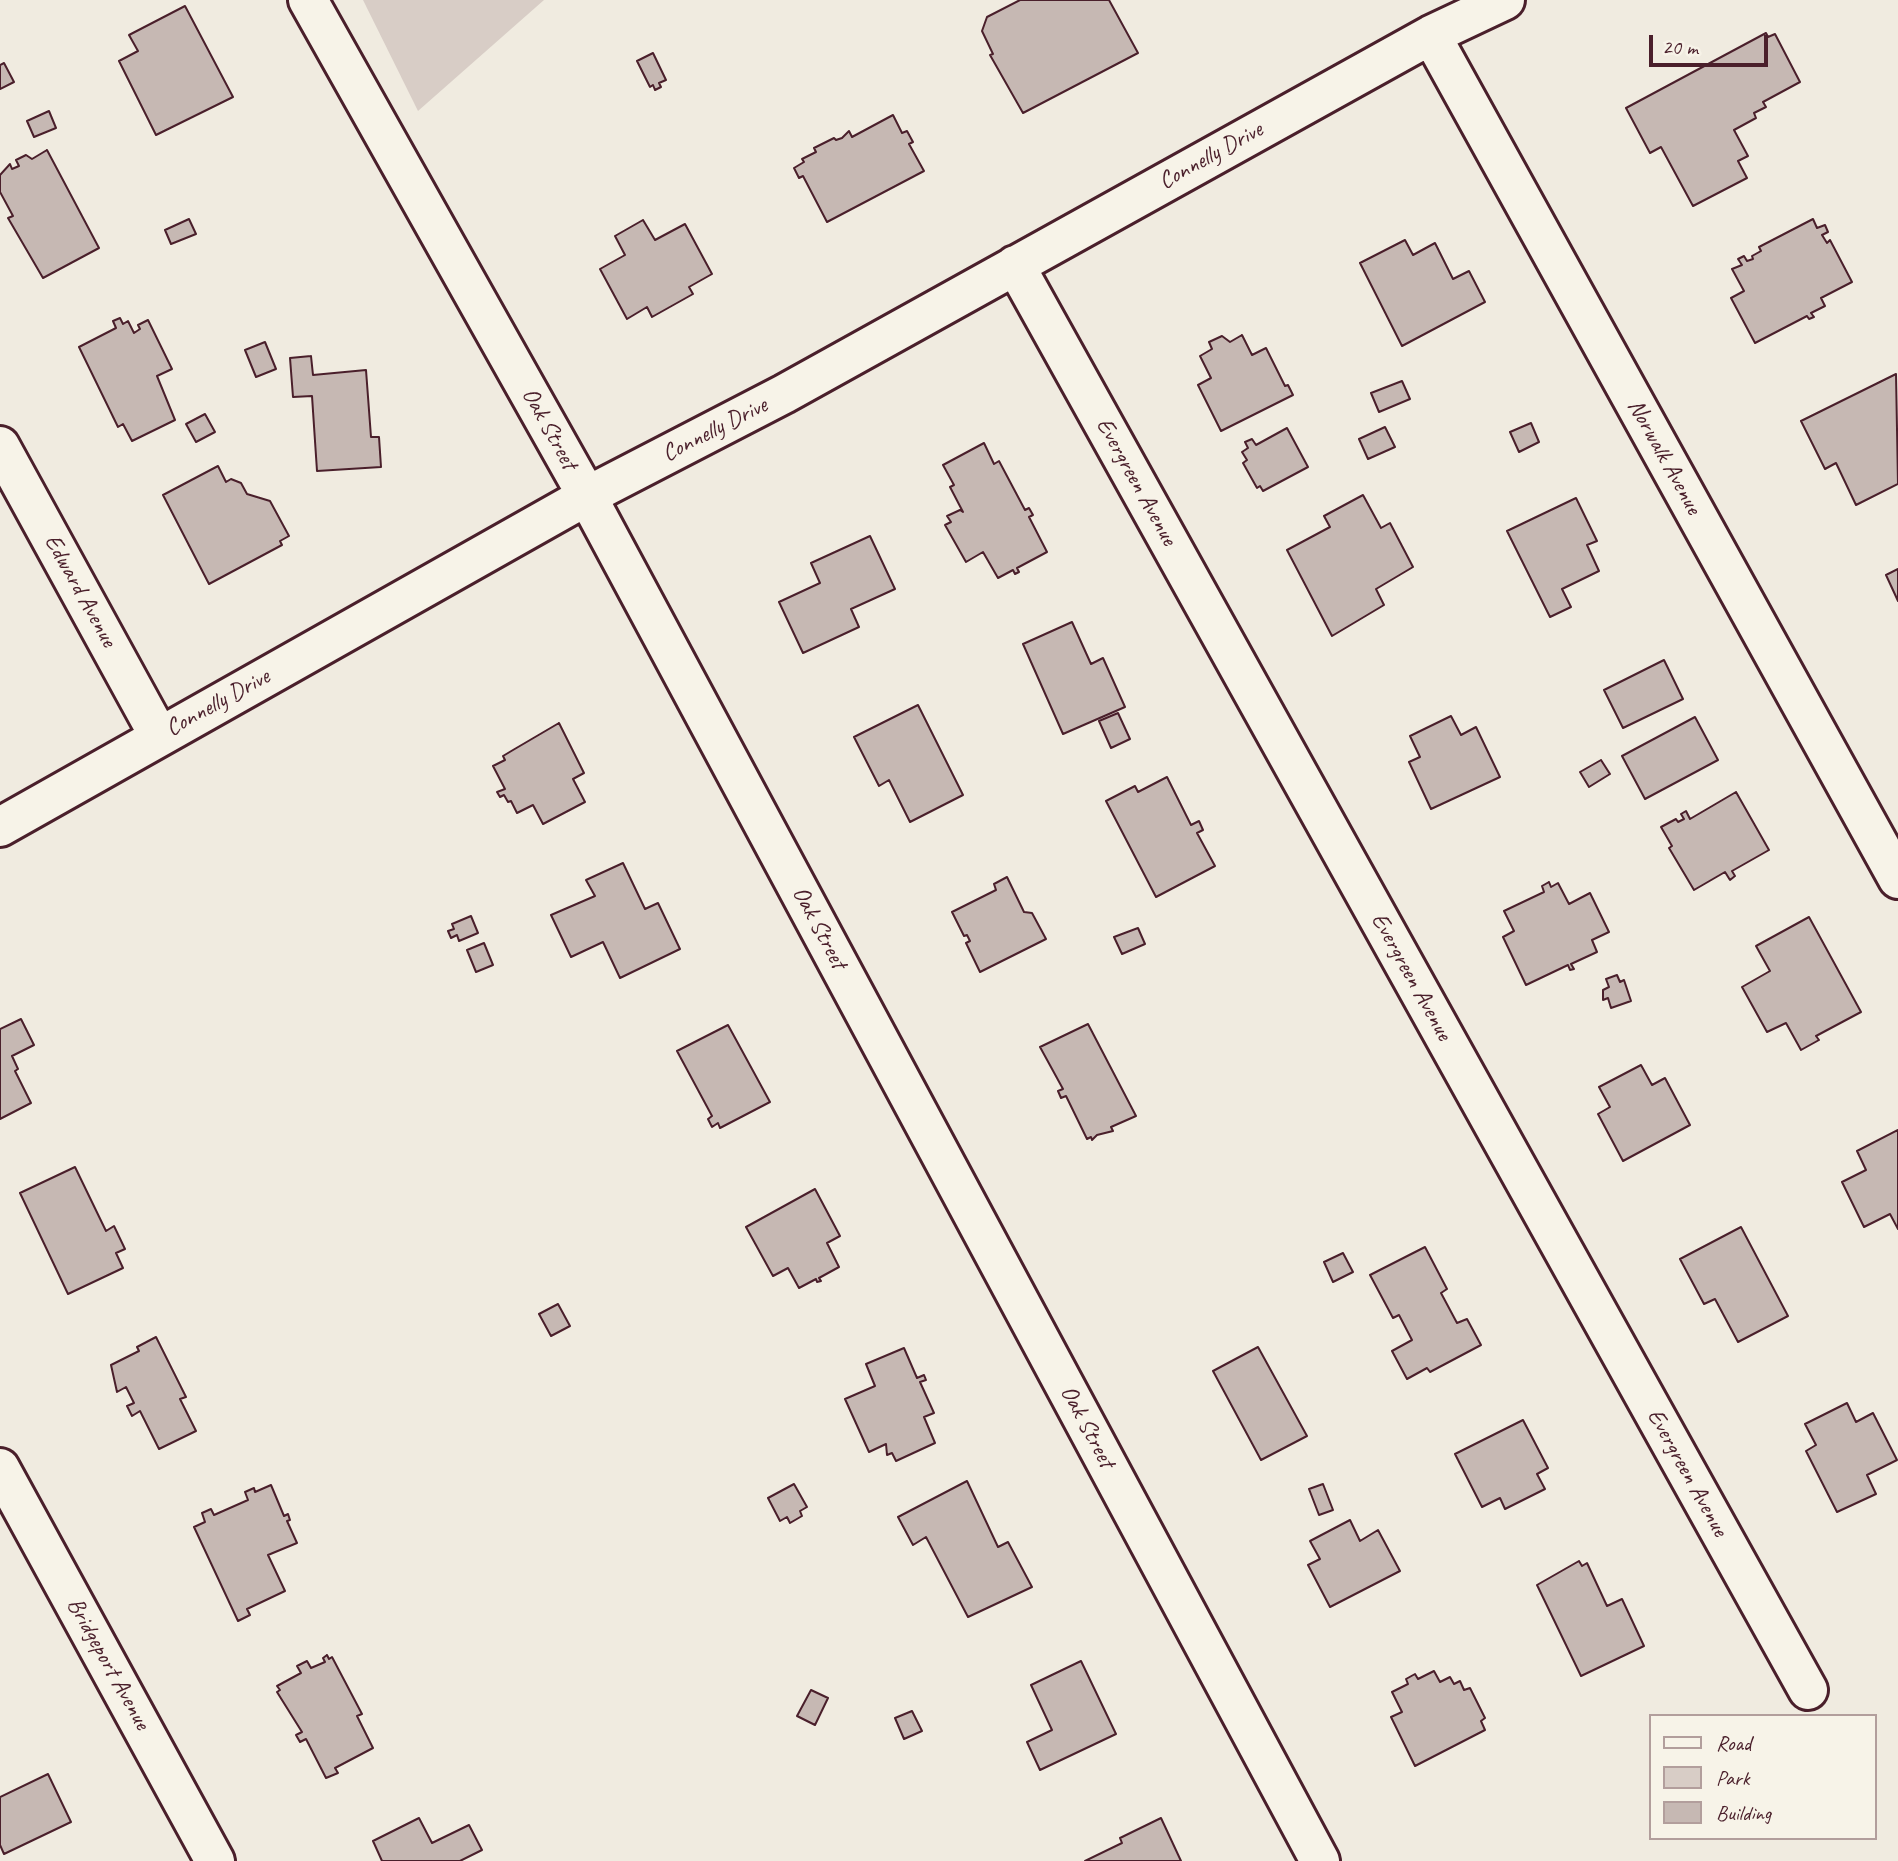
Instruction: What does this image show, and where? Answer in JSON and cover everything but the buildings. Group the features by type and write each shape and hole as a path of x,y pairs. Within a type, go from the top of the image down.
{"street":[{"name":"Oak Street","path":"308,0 587,496 1321,1861"},
{"name":"Connelly Drive","path":"0,827 587,496 785,394 1431,35 1505,0"},
{"name":"Norwalk Avenue","path":"1431,35 1898,879"},
{"name":"Evergreen Avenue","path":"1015,265 1808,1690"},
{"name":"Edward Avenue","path":"0,446 159,736"},
{"name":"Bridgeport Avenue","path":"0,1468 215,1861"}],"green space":[{"path":"363,0 544,0 418,111"}]}
